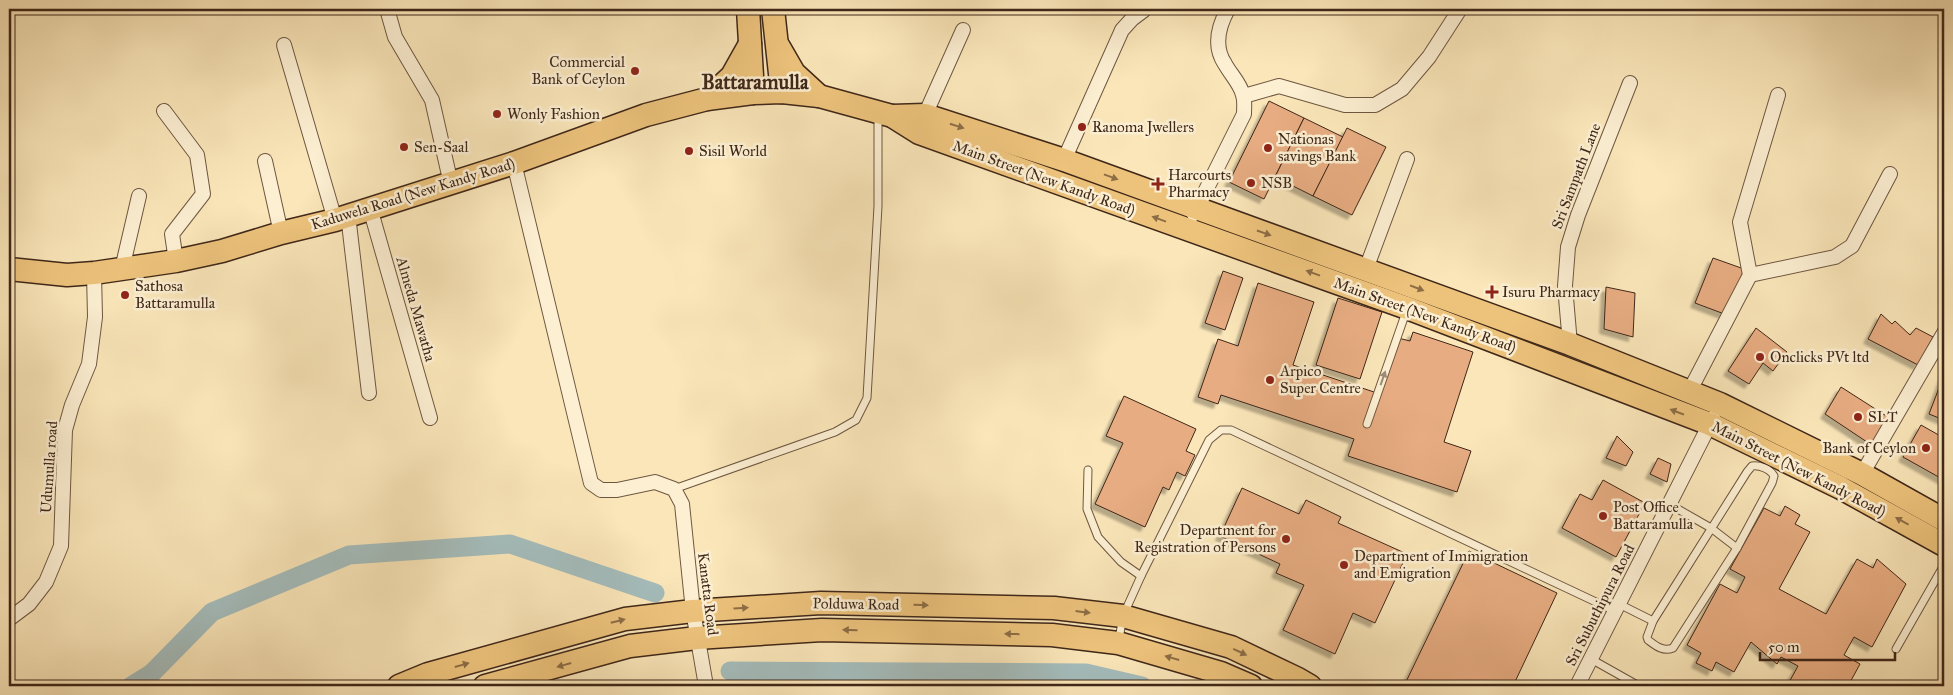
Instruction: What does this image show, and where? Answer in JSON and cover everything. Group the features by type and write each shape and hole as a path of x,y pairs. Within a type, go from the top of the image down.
{"main road":[{"path":"748,9 753,92"},
{"path":"773,9 782,92"},
{"path":"776,42 794,73 819,96"},
{"path":"707,99 732,76 750,44"},
{"name":"Kaduwela Road (New Kandy Road)","path":"9,270 67,275 94,273 176,261 222,251 281,233 342,218 451,184 646,115 707,99 753,92 782,92"},
{"name":"Main Street (New Kandy Road)","path":"782,92 819,96 885,114 925,115 1064,160 1192,219 1408,308 1710,424 1841,488 1944,545"},
{"name":"Main Street (New Kandy Road)","path":"885,114 919,133 1192,219 1366,269 1570,344 1720,404 1862,474 1944,520"},
{"name":"Polduwa Road","path":"399,686 428,674 624,620 692,612 821,603 1054,608 1123,616 1231,647 1310,686"},
{"name":"Polduwa Road","path":"485,686 630,646 697,638 822,630 1052,635 1118,643 1221,673 1250,686"}],"street":[{"path":"387,9 395,38 432,100 451,184"},
{"path":"1192,219 1244,114 1244,96 1238,82 1224,63 1216,43 1221,21 1228,9"},
{"path":"1244,96 1279,86 1345,105 1375,105 1402,89 1429,57 1460,9"},
{"path":"1064,160 1122,30 1144,10"},
{"path":"925,115 963,30"},
{"path":"284,45 342,218 369,392"},
{"name":"Sri Sampath Lane","path":"1570,344 1565,286 1568,247 1578,215 1630,83"},
{"path":"1688,392 1750,275 1740,222 1778,96"},
{"path":"164,111 197,155 203,194 172,234 176,261"},
{"path":"1366,269 1407,159"},
{"path":"265,161 281,233"},
{"path":"514,163 591,483 601,490 617,490 655,482 674,489"},
{"path":"1750,275 1835,257 1852,246 1890,174"},
{"path":"122,269 139,196"},
{"name":"Almeda Mawatha","path":"370,208 430,418"},
{"name":"Udumulla road","path":"9,620 29,604 46,582 61,546 65,430 72,405 89,364 95,317 94,273"},
{"path":"1862,474 1922,369 1940,343 1944,333"},
{"name":"Sri Subuthipura Road","path":"1577,686 1720,404"},
{"name":"Kanatta Road","path":"674,489 682,504 692,612 706,686"}],"lane":[{"path":"674,489 835,432 856,420 867,398 885,114"},
{"path":"1367,424 1408,308"},
{"path":"1118,643 1123,616 1141,576 1209,440 1221,430 1231,430 1617,607 1653,621"},
{"path":"1752,466 1758,466 1771,472 1774,476 1737,548 1673,648 1669,650 1661,649 1648,640 1647,637 1653,621 1711,528 1752,466"},
{"path":"1088,470 1087,509 1098,537 1121,562 1141,576"},
{"path":"1669,504 1711,528 1737,548"},
{"path":"1896,649 1944,565"},
{"path":"1591,659 1639,686"}],"building":[{"name":"Nationas savings Bank","path":"1269,101 1304,118 1264,199 1229,182"},
{"path":"1304,118 1343,137 1313,196 1275,177"},
{"path":"1347,128 1386,147 1352,215 1313,196"},
{"path":"1713,258 1744,269 1727,315 1695,303"},
{"path":"1223,271 1243,278 1225,330 1205,323"},
{"name":"Arpico Super Centre","path":"1258,283 1314,302 1293,365 1380,394 1398,338 1410,341 1413,332 1473,352 1444,442 1471,451 1457,492 1348,456 1354,439 1221,395 1218,404 1198,397 1218,339 1238,346"},
{"path":"1606,287 1635,293 1633,337 1604,329"},
{"path":"1338,298 1382,312 1360,379 1316,365"},
{"path":"1881,314 1892,324 1895,321 1910,335 1916,328 1933,337 1918,365 1868,339"},
{"name":"Onclicks PVt ltd","path":"1756,328 1787,352 1773,371 1763,363 1749,384 1728,371"},
{"path":"1944,375 1944,420 1929,414"},
{"name":"SLT","path":"1841,387 1891,419 1873,446 1825,414"},
{"path":"1124,396 1196,429 1186,451 1195,455 1185,476 1177,472 1169,490 1163,487 1145,527 1095,504 1123,443 1106,436"},
{"name":"Bank of Ceylon","path":"1921,425 1944,438 1944,480 1903,457"},
{"path":"1617,436 1633,452 1626,466 1606,458"},
{"path":"1658,458 1671,464 1667,482 1650,474"},
{"name":"Post Office Battaramulla","path":"1603,480 1645,503 1616,557 1562,528 1580,494 1592,500"},
{"path":"1242,488 1299,514 1306,500 1341,517 1338,523 1407,554 1375,623 1353,613 1335,654 1283,630 1304,585 1276,573 1280,564 1220,536"},
{"path":"1785,506 1800,515 1795,524 1810,532 1779,589 1826,614 1857,559 1873,568 1877,559 1906,584 1872,647 1854,637 1844,655 1860,664 1848,686 1787,686 1798,666 1781,657 1777,664 1751,642 1734,672 1716,662 1712,671 1696,663 1701,653 1687,645 1720,584 1737,593 1745,577 1730,569 1764,508 1780,516"},
{"path":"1469,551 1557,593 1513,686 1404,686"}],"waterway":[{"path":"131,686 152,673 212,612 349,555 510,544 655,593"},
{"path":"730,671 1086,673 1142,686"}],"place":[{"name":"Commercial Bank of Ceylon","path":"635,71"},
{"name":"Wonly Fashion","path":"497,114"},
{"name":"Ranoma Jwellers","path":"1082,127"},
{"name":"Sen-Saal","path":"404,147"},
{"name":"Nationas savings Bank","path":"1268,148"},
{"name":"Sisil World","path":"689,151"},
{"name":"NSB","path":"1251,183"},
{"name":"Harcourts Pharmacy","path":"1158,184"},
{"name":"Isuru Pharmacy","path":"1492,292"},
{"name":"Sathosa Battaramulla","path":"125,295"},
{"name":"Onclicks PVt ltd","path":"1760,357"},
{"name":"Arpico Super Centre","path":"1270,380"},
{"name":"SLT","path":"1858,417"},
{"name":"Bank of Ceylon","path":"1926,448"},
{"name":"Post Office Battaramulla","path":"1603,516"},
{"name":"Department for Registration of Persons","path":"1286,539"},
{"name":"Department of Immigration and Emigration","path":"1344,565"}],"district":[{"name":"Battaramulla","path":"755,82"}]}
